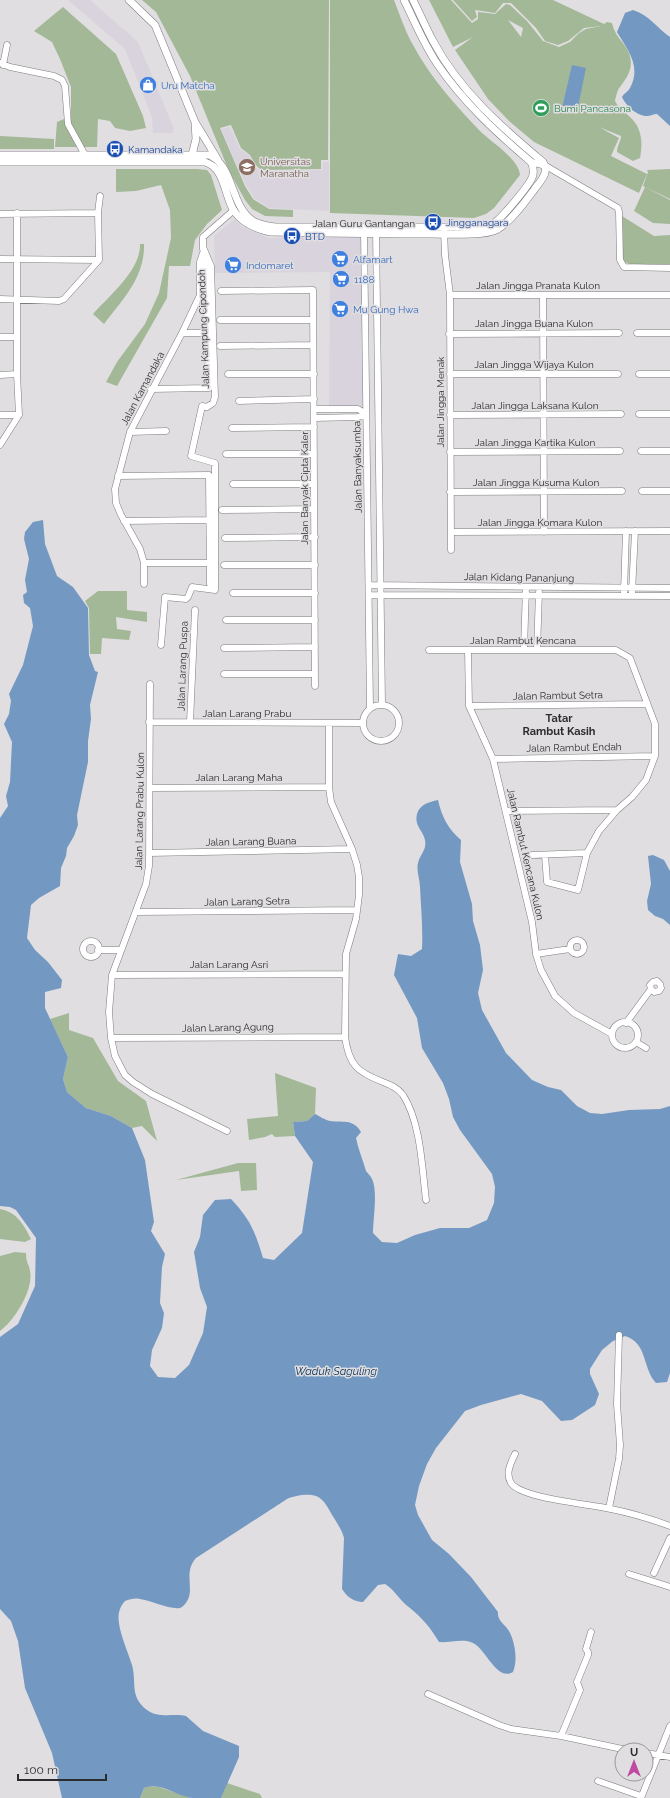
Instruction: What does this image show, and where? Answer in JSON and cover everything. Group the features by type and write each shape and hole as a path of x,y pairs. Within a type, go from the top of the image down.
{"street":[{"path":"129,0 155,25 195,122 219,161"},
{"path":"404,0 438,65 455,88 492,128 531,162 618,208 620,260 624,267 670,268"},
{"path":"413,0 433,41 461,83 497,122 543,162 546,170"},
{"path":"7,45 2,64 54,76 62,80 65,86 68,124 84,156"},
{"path":"191,158 196,140 195,122"},
{"name":"Jalan Guru Gantangan","path":"0,155 191,158 205,162 216,168 236,208 249,225 270,232 364,230 376,226 488,233 503,226 526,200 546,170"},
{"name":"Jalan Guru Gantangan","path":"0,162 191,158 208,155 219,161 236,208"},
{"name":"Jalan Guru Gantangan","path":"364,230 376,234 444,231 480,227 496,221 530,182 533,173 531,162"},
{"path":"0,299 59,301 64,299 99,260 98,213 100,196"},
{"name":"Jalan Kamandaka","path":"144,584 144,563 136,539 124,521 116,503 115,489 118,476 130,432 151,389 182,333 206,281 206,262 203,250 203,237 236,208"},
{"path":"0,445 19,415 17,374 17,213"},
{"path":"0,214 98,213"},
{"path":"376,226 382,705"},
{"name":"Jalan Banyaksumba","path":"364,230 370,708"},
{"name":"Jalan Jingga Menak","path":"444,231 444,255 450,296 451,550"},
{"name":"Jalan Kamandaka","path":"200,295 200,262 203,250"},
{"name":"Jalan Kampung Cipondoh","path":"161,645 165,597 186,599 188,598 192,588 215,590 215,463 191,456 202,406 207,407 213,402 215,397 211,266 203,250"},
{"path":"0,259 99,260"},
{"path":"151,389 209,388 206,281"},
{"name":"Jalan Banyak Cipta Kaler","path":"221,291 313,290 316,686"},
{"path":"543,295 544,532"},
{"name":"Jalan Jingga Pranata Kulon","path":"450,296 670,295"},
{"path":"220,320 313,320"},
{"path":"182,333 208,333"},
{"name":"Jalan Jingga Buana Kulon","path":"449,334 619,333"},
{"path":"636,333 670,333"},
{"path":"0,337 17,337"},
{"path":"220,346 313,345"},
{"path":"0,375 17,374"},
{"path":"228,374 314,374"},
{"name":"Jalan Jingga Wijaya Kulon","path":"450,374 618,374"},
{"path":"639,374 670,374"},
{"path":"239,401 314,399"},
{"path":"314,409 358,409 366,414"},
{"path":"314,418 358,417 366,414"},
{"name":"Jalan Jingga Laksana Kulon","path":"450,415 621,414"},
{"path":"639,414 670,414"},
{"path":"0,415 19,415"},
{"path":"232,428 314,427"},
{"path":"130,432 166,431"},
{"name":"Jalan Jingga Kartika Kulon","path":"450,452 620,451"},
{"path":"641,451 670,451"},
{"path":"226,454 314,454"},
{"path":"118,476 209,475 210,584"},
{"path":"233,484 314,484"},
{"name":"Jalan Jingga Kusuma Kulon","path":"450,492 622,491"},
{"path":"642,491 670,491"},
{"path":"222,510 314,510"},
{"path":"124,521 209,520"},
{"path":"630,531 632,596"},
{"path":"624,597 630,531"},
{"name":"Jalan Jingga Komara Kulon","path":"451,532 670,531"},
{"path":"225,538 315,537"},
{"path":"144,563 209,563"},
{"path":"224,565 315,565"},
{"name":"Jalan Kidang Pananjung","path":"368,585 670,588"},
{"path":"524,649 526,587"},
{"path":"537,650 539,587"},
{"path":"233,593 315,593"},
{"name":"Jalan Kidang Pananjung","path":"369,595 670,596"},
{"name":"Jalan Larang Puspa","path":"190,722 194,610"},
{"path":"226,620 315,620"},
{"path":"224,648 315,647"},
{"name":"Jalan Rambut Kencana","path":"429,650 616,650 630,658 647,704"},
{"name":"Jalan Rambut Kencana Kulon","path":"468,650 470,706 493,759 533,925 536,954 541,970 555,996 578,1016 612,1034"},
{"path":"224,674 315,674"},
{"name":"Jalan Larang Prabu Kulon","path":"150,684 150,866 146,884 120,950 112,975 109,1012 111,1038 120,1068 133,1082 152,1094 227,1131"},
{"path":"546,855 547,882 578,890 587,854 599,831 617,810 632,797 646,780 656,756 655,724 647,704"},
{"name":"Jalan Rambut Setra","path":"470,706 647,704"},
{"path":"382,705 390,707 396,713 399,725 394,737 386,741 378,742 370,738 365,732 363,724 364,718 370,708 382,705"},
{"name":"Jalan Larang Prabu","path":"149,722 363,724"},
{"path":"329,723 329,787 331,802 352,849 357,864 359,877 358,910 346,954 346,1037 350,1058 357,1069 366,1076 397,1088 402,1094 410,1109 417,1132 426,1200"},
{"name":"Jalan Rambut Endah","path":"493,759 656,756"},
{"name":"Jalan Larang Maha","path":"150,788 329,787"},
{"path":"506,811 617,810"},
{"name":"Jalan Larang Buana","path":"150,853 352,849"},
{"path":"532,855 587,854"},
{"name":"Jalan Larang Setra","path":"136,912 358,910"},
{"path":"536,954 570,948"},
{"path":"98,950 120,950"},
{"name":"Jalan Larang Asri","path":"112,975 346,974"},
{"path":"626,1023 651,989"},
{"path":"621,1022 630,1023 637,1029 638,1038 633,1046 625,1049 616,1045 612,1034 614,1028 621,1022"},
{"name":"Jalan Larang Agung","path":"111,1038 346,1037"},
{"path":"636,1042 646,1048"},
{"path":"609,1508 620,1445 617,1404 619,1335"},
{"path":"516,1454 508,1471 511,1482 516,1488 556,1500 609,1508 670,1526"},
{"path":"654,1573 665,1545 670,1538"},
{"path":"629,1574 670,1587"},
{"path":"561,1736 580,1690 577,1682 588,1655 586,1649 591,1632"},
{"path":"428,1694 511,1729 561,1736 614,1747"},
{"path":"598,1781 641,1797 670,1726"},
{"path":"654,1754 670,1758"}],"shaded area":[{"path":"68,0 90,0 138,42 174,129 172,133 153,133 152,117 125,49"},
{"name":"Universitas Maranatha","path":"230,127 240,149 249,155 253,165 260,171 322,170 323,162 329,162 329,211 269,208 254,198 246,185 221,129"},
{"path":"235,219 241,226 268,238 361,237 364,406 329,406 330,272 215,273 214,236"}],"green space":[{"path":"142,0 329,0 328,160 321,160 321,169 261,170 255,164 250,155 241,148 231,125 220,128 245,186 253,199 269,209 293,210 293,217 265,216 252,209 245,200 229,171 190,76 156,12"},
{"path":"330,0 394,0 410,40 435,79 452,101 480,131 510,157 518,169 520,175 494,208 486,214 474,218 330,213"},
{"path":"429,0 451,0 472,23 478,19 478,12 495,14 506,4 510,5 527,21 543,41 559,47 570,42 579,33 586,29 601,26 584,28 568,41 558,45 545,41 536,28 511,3 503,3 495,13 475,10 477,17 472,21 453,0 553,0 604,24 607,22 612,23 616,33 629,53 631,63 629,72 618,90 615,101 637,126 641,136 640,158 633,161 617,152 621,136 599,127 619,138 611,156 647,174 639,193 534,142 509,121 488,99 455,50 473,37 453,47","holes":["508,20 523,28 521,37"]},
{"path":"63,7 116,54 143,116 146,128 130,131 115,128 110,121 98,119 97,147 55,147 57,122 71,116 71,87 52,42 34,31"},
{"path":"0,136 54,139 54,149 0,149"},
{"path":"116,169 207,170 211,175 222,210 207,224 195,240 190,266 169,266 167,298 117,386 106,382 117,362 145,324 159,293 171,238 170,210 161,185 136,191 116,192"},
{"path":"670,169 670,199 643,186 648,172 647,170"},
{"path":"645,187 670,200 670,224 653,223 634,211"},
{"path":"622,216 654,236 670,235 670,264 630,264 625,262 621,255"},
{"path":"140,244 144,244 143,256 137,277 132,287 104,324 93,314 130,273 139,254"},
{"path":"98,591 127,591 127,610 147,612 147,622 116,617 117,629 131,631 129,640 102,638 101,654 90,654 89,608 85,601"},
{"path":"69,1013 69,1030 93,1038 118,1081 146,1101 157,1141 142,1126 132,1128 111,1116 86,1108 67,1092 63,1079 68,1057 50,1019"},
{"path":"275,1073 316,1088 315,1114 307,1121 293,1122 295,1136 275,1137 272,1134 249,1140 247,1119 278,1116"},
{"path":"238,1163 256,1163 257,1190 241,1191 239,1171 176,1180"},
{"path":"0,1209 15,1216 23,1224 31,1239 25,1242 0,1239"},
{"path":"15,1252 26,1253 26,1259 30,1271 29,1287 17,1313 0,1331 0,1256"},
{"path":"227,1783 260,1794 262,1798 221,1798"},
{"path":"149,1786 159,1787 192,1798 140,1798 144,1788"}],"water":[{"path":"633,10 644,15 670,37 670,126 657,114 643,116 639,114 629,107 622,97 630,88 633,80 634,65 629,51 617,32 625,13"},
{"path":"572,65 586,68 577,112 562,108"},
{"name":"Waduk Saguling","path":"43,520 45,544 57,576 73,587 88,608 89,655 95,671 98,672 90,705 91,719 88,741 88,762 77,815 78,825 67,848 66,856 61,868 60,886 39,898 31,905 27,938 35,950 48,962 62,980 61,988 45,992 45,1008 68,1057 63,1079 67,1092 86,1108 111,1116 132,1128 145,1160 154,1222 151,1231 165,1254 162,1267 160,1303 164,1313 162,1328 152,1350 150,1366 158,1377 175,1378 189,1365 203,1333 207,1307 200,1288 194,1252 200,1237 203,1215 215,1200 231,1199 238,1206 251,1226 263,1258 274,1260 302,1233 313,1162 295,1136 293,1122 307,1121 315,1114 330,1121 351,1123 361,1132 356,1138 366,1171 372,1179 375,1191 373,1233 382,1242 397,1243 415,1235 440,1228 469,1228 487,1220 494,1203 495,1187 492,1174 460,1130 453,1117 449,1099 443,1083 422,1048 417,1018 394,975 398,954 411,956 422,949 418,866 424,849 425,840 416,818 418,811 425,804 438,800 441,812 446,822 452,832 461,840 460,862 472,904 473,921 480,945 483,970 478,993 482,1010 506,1053 532,1080 548,1087 561,1090 577,1106 590,1113 602,1114 629,1110 660,1109 670,1106 670,1373 667,1382 656,1383 648,1370 644,1356 638,1344 632,1339 625,1336 613,1341 602,1350 590,1369 590,1374 599,1394 595,1405 572,1420 561,1421 542,1401 521,1394 465,1411 436,1448 427,1464 419,1486 415,1505 418,1515 432,1540 449,1554 471,1577 498,1612 500,1620 509,1631 513,1640 515,1651 515,1667 513,1672 507,1674 502,1673 478,1646 473,1643 465,1641 439,1642 423,1620 385,1584 378,1585 363,1602 348,1597 342,1589 343,1535 325,1503 314,1495 300,1495 287,1499 196,1558 190,1571 189,1596 187,1602 182,1607 174,1608 136,1599 125,1601 122,1605 119,1615 120,1629 132,1665 136,1694 141,1705 152,1713 156,1714 186,1716 203,1731 239,1746 239,1757 221,1798 186,1797 156,1786 150,1786 144,1788 140,1798 62,1798 52,1753 25,1688 18,1641 11,1621 0,1609 0,1337 18,1324 35,1286 36,1238 16,1210 10,1207 0,1206 0,818 8,806 6,796 10,782 12,742 4,724 9,714 11,701 9,694 23,665 33,626 30,608 24,603 23,595 27,592 25,580 29,559 24,539 25,532 33,522"},
{"path":"653,855 664,860 670,871 670,925 648,910 647,901 651,884 648,856"}],"place":[{"name":"Uru Matcha","path":"148,85"},
{"name":"Bumi Pancasona","path":"541,108"},
{"name":"Kamandaka","path":"115,149"},
{"name":"Universitas Maranatha","path":"247,167"},
{"name":"Jingganagara","path":"433,222"},
{"name":"BTD","path":"292,236"},
{"name":"Alfamart","path":"340,259"},
{"name":"Indomaret","path":"233,265"},
{"name":"1188","path":"341,279"},
{"name":"Mu Gung Hwa","path":"340,309"}],"district":[{"name":"Tatar Rambut Kasih","path":"559,724"}]}
